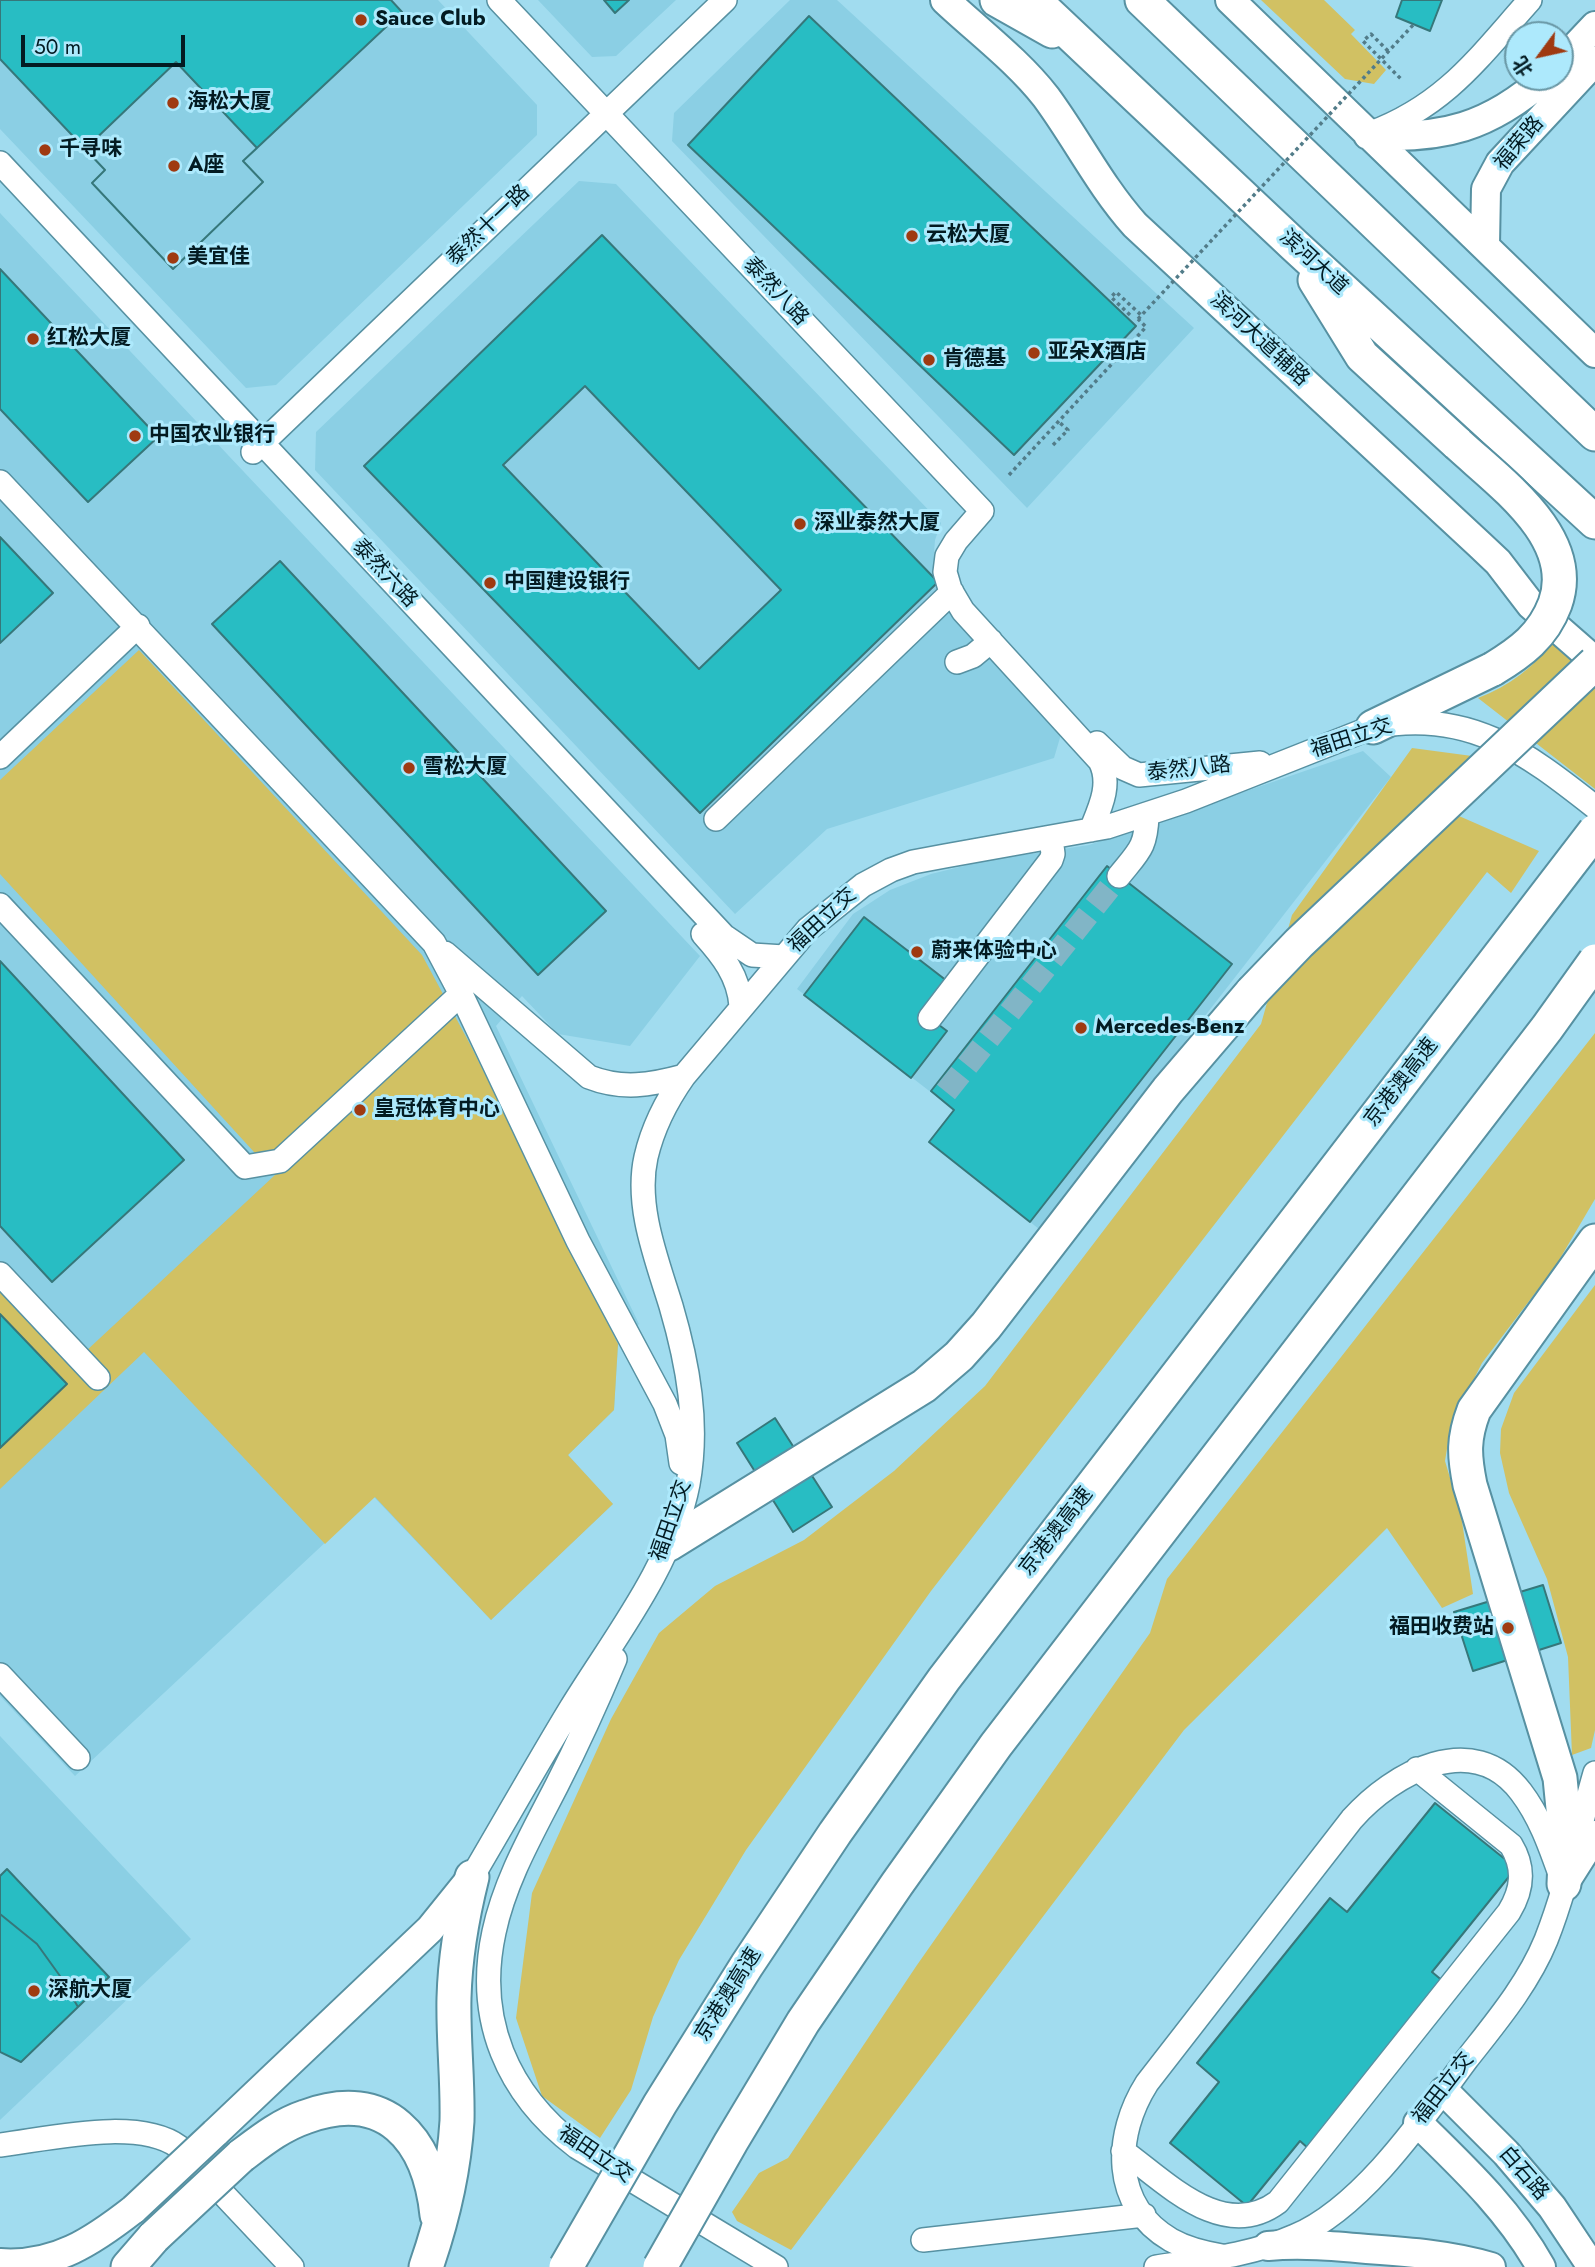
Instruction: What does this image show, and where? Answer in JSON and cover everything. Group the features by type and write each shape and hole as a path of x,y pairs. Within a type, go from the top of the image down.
{"highway":[{"path":"997,0 1089,52"},
{"name":"滨河大道","path":"1034,0 1294,245 1595,522"},
{"path":"1142,0 1595,434"},
{"path":"1173,0 1205,59"},
{"path":"1294,245 1362,356 1533,516 1546,533 1556,555 1560,574 1559,594 1542,630 1516,655 1493,669 1373,727"},
{"path":"669,1544 913,1393 959,1356 986,1326 1182,1072 1252,992 1308,934 1595,662"},
{"name":"京港澳高速","path":"566,2267 660,2104 747,1965 835,1833 944,1679 1595,831"},
{"path":"660,2267 803,2022 996,1745 1595,961"},
{"path":"1564,1884 1566,1839 1560,1778 1470,1485 1464,1456 1466,1433 1474,1410 1595,1241"},
{"path":"426,2267 438,2230 452,2163 457,2121 454,1999 456,1956 461,1920 472,1877"},
{"path":"128,2267 154,2237 241,2155 275,2131 304,2117 333,2109 359,2107 386,2117 406,2133 422,2158 434,2189 438,2230"}],"main road":[{"name":"滨河大道辅路","path":"945,0 1010,60 1045,97 1110,194 1135,225 1498,562 1531,605 1595,662"},
{"path":"1230,0 1595,353"},
{"path":"1574,48 1595,26"},
{"name":"福荣路","path":"1485,245 1486,189 1500,163 1595,61"},
{"name":"福荣路","path":"1368,135 1406,137 1435,134 1467,126 1514,103 1529,91"},
{"path":"1564,1884 1595,1835"},
{"path":"0,2263 33,2263 58,2258 92,2240 134,2209 430,1929 472,1877"},
{"name":"白石路","path":"1444,2091 1506,2153 1552,2207 1592,2267"},
{"name":"白石路","path":"1418,2123 1485,2189 1510,2218 1541,2267"},
{"path":"1268,2246 1294,2244 1395,2251 1468,2260 1491,2267"}],"street":[{"name":"泰然八路","path":"499,0 982,511 956,541 947,556 945,572 963,611 1100,761 1105,774 1105,788 1091,830"},
{"name":"泰然十一路","path":"257,447 725,0"},
{"path":"1368,135 1396,124 1438,97 1464,74 1530,0"},
{"name":"泰然六路","path":"0,163 718,950 733,975 741,1006"},
{"name":"泰然六路","path":"0,182 724,936 752,956 784,957"},
{"path":"0,482 434,943 589,1077 604,1083 640,1086 684,1076"},
{"name":"泰然八路","path":"953,594 969,606 1114,761 1128,772 1144,775 1288,761"},
{"path":"716,819 953,594"},
{"path":"0,757 138,626"},
{"path":"957,662 972,656 990,641"},
{"name":"福田立交","path":"472,1877 642,1595 669,1544 680,1509 691,1463 693,1426 690,1389 679,1335 652,1242 643,1188 646,1158 655,1129 668,1099 684,1076 808,929 863,885 910,873 944,856 1091,830 1147,815 1373,727 1399,722 1424,721 1481,734 1514,748 1544,766 1595,807"},
{"path":"1119,876 1143,846 1147,815"},
{"path":"930,1018 1051,860 1051,838"},
{"path":"0,905 245,1167 280,1161 461,994"},
{"path":"434,943 461,994 578,1241 669,1411 677,1435 680,1457 680,1509"},
{"path":"0,1274 98,1378"},
{"name":"福田立交","path":"642,1595 589,1720 517,1864 494,1930 487,1969 489,2005 496,2039 510,2070 530,2104 555,2130 577,2147 776,2267"},
{"path":"0,1675 78,1758"},
{"path":"1222,2256 1193,2250 1169,2239 1144,2215 1128,2188 1123,2151 1125,2133 1136,2101 1156,2073 1352,1819 1384,1788 1417,1769 1460,1760 1486,1766 1508,1778 1533,1809 1564,1884"},
{"path":"1123,2151 1198,2206 1217,2214 1246,2216 1270,2208 1278,2202 1509,1912 1520,1889 1521,1875 1521,1865 1511,1845 1417,1769"},
{"name":"福田立交","path":"1156,2267 1268,2246 1297,2236 1339,2208 1375,2174 1444,2091 1507,2007 1535,1963 1546,1940 1564,1884 1595,1773"},
{"path":"0,2145 115,2131 158,2136 179,2147 292,2267"},
{"path":"923,2240 1144,2215"}],"path":[{"path":"1009,475 1146,327 1138,319 1141,315 1414,24"},
{"path":"1388,51 1371,34 1363,41 1401,79"},
{"path":"1130,315 1111,297 1116,292 1141,315"},
{"path":"1053,445 1068,430 1058,422"}],"shaded area":[{"name":"海松大厦","path":"0,0 438,0 537,105 537,135 276,385 246,388 0,129"},
{"path":"538,0 676,0 616,56 592,57"},
{"name":"云松大厦","path":"790,0 837,0 1194,328 1027,508 672,141 674,113"},
{"path":"1261,0 1324,0 1355,30 1351,34 1386,70 1374,84 1345,79"},
{"path":"579,181 616,184 941,523 935,540 937,568 1062,731 1054,758 827,829 735,914 315,470 316,432"},
{"path":"0,213 700,956 630,1046 558,1034 522,996 496,1026 639,1324 618,1345 614,1410 568,1455 613,1504 491,1620 374,1497 75,1776 0,1696"},
{"path":"1555,639 1595,674 1595,789 1478,698 1521,675"},
{"name":"皇冠体育中心","path":"139,650 422,955 471,1046 618,1344 614,1410 568,1455 613,1504 491,1620 375,1497 325,1544 144,1352 0,1489 0,1292 70,1366 275,1175 0,874 0,780"},
{"path":"1412,748 1472,756 1459,816 1539,851 1511,893 1487,872 931,1591 746,1850 679,1960 653,2017 631,2090 600,2138 542,2096 516,2018 532,1893 611,1719 659,1633 715,1586 804,1540 894,1471 985,1386 1261,1024 1292,915"},
{"path":"1363,751 1391,777 1039,1229 929,1142 954,1110 797,989 853,914 890,890 931,874 984,861 1089,845"},
{"path":"1595,1033 1595,1199 1555,1267 1482,1363 1451,1424 1445,1461 1461,1515 1473,1594 1442,1608 1387,1528 1184,1730 791,2250 737,2221 732,2212 759,2173 788,2158 917,1965 1150,1633 1167,1579"},
{"path":"1595,1285 1595,1730 1591,1748 1572,1755 1568,1657 1547,1579 1509,1493 1500,1453 1501,1429 1514,1393"},
{"path":"0,1736 191,1939 0,2120"}],"building":[{"name":"海松大厦","path":"0,0 391,0 402,12 243,161 263,182 173,269 92,183 105,170 0,59"},
{"path":"604,0 629,0 615,13"},
{"path":"1402,0 1442,0 1430,31 1396,17"},
{"name":"云松大厦","path":"809,16 1136,326 1014,455 688,145"},
{"name":"A座","path":"176,62 257,148 243,161 263,182 173,269 92,183 105,170 85,149"},
{"name":"深业泰然大厦","path":"602,235 938,582 700,813 364,466","holes":["585,386 781,590 699,669 503,465"]},
{"name":"红松大厦","path":"0,269 158,437 88,502 0,409"},
{"path":"0,537 53,593 0,643"},
{"name":"雪松大厦","path":"280,561 606,911 538,975 212,624"},
{"name":"Mercedes-Benz","path":"1107,866 1232,964 1030,1222 929,1142 954,1110 931,1091"},
{"path":"864,917 947,981 923,1013 947,1031 911,1078 804,995"},
{"path":"0,961 184,1160 52,1282 0,1226"},
{"path":"0,1314 67,1384 0,1448"},
{"path":"775,1418 832,1507 793,1532 737,1443"},
{"name":"福田收费站","path":"1543,1585 1561,1643 1473,1671 1454,1612"},
{"path":"1435,1803 1516,1868 1432,1972 1444,1982 1309,2149 1300,2141 1247,2206 1170,2143 1219,2082 1197,2063 1330,1898 1347,1912"},
{"path":"7,1869 109,1977 78,2007 37,1944 0,1914 0,1876"},
{"name":"深航大厦","path":"0,1914 37,1944 78,2007 21,2062 0,2052"}],"tunnel":[{"path":"946,1092 1119,876"}],"place":[{"name":"Sauce Club","path":"361,20"},
{"name":"海松大厦","path":"173,103"},
{"name":"千寻味","path":"45,150"},
{"name":"A座","path":"174,166"},
{"name":"云松大厦","path":"912,236"},
{"name":"美宜佳","path":"173,258"},
{"name":"红松大厦","path":"33,339"},
{"name":"亚朵X酒店","path":"1034,353"},
{"name":"肯德基","path":"929,360"},
{"name":"中国农业银行","path":"135,436"},
{"name":"深业泰然大厦","path":"800,524"},
{"name":"中国建设银行","path":"490,583"},
{"name":"雪松大厦","path":"409,768"},
{"name":"蔚来体验中心","path":"917,952"},
{"name":"Mercedes-Benz","path":"1081,1028"},
{"name":"皇冠体育中心","path":"360,1110"},
{"name":"福田收费站","path":"1508,1628"},
{"name":"深航大厦","path":"34,1991"}]}
